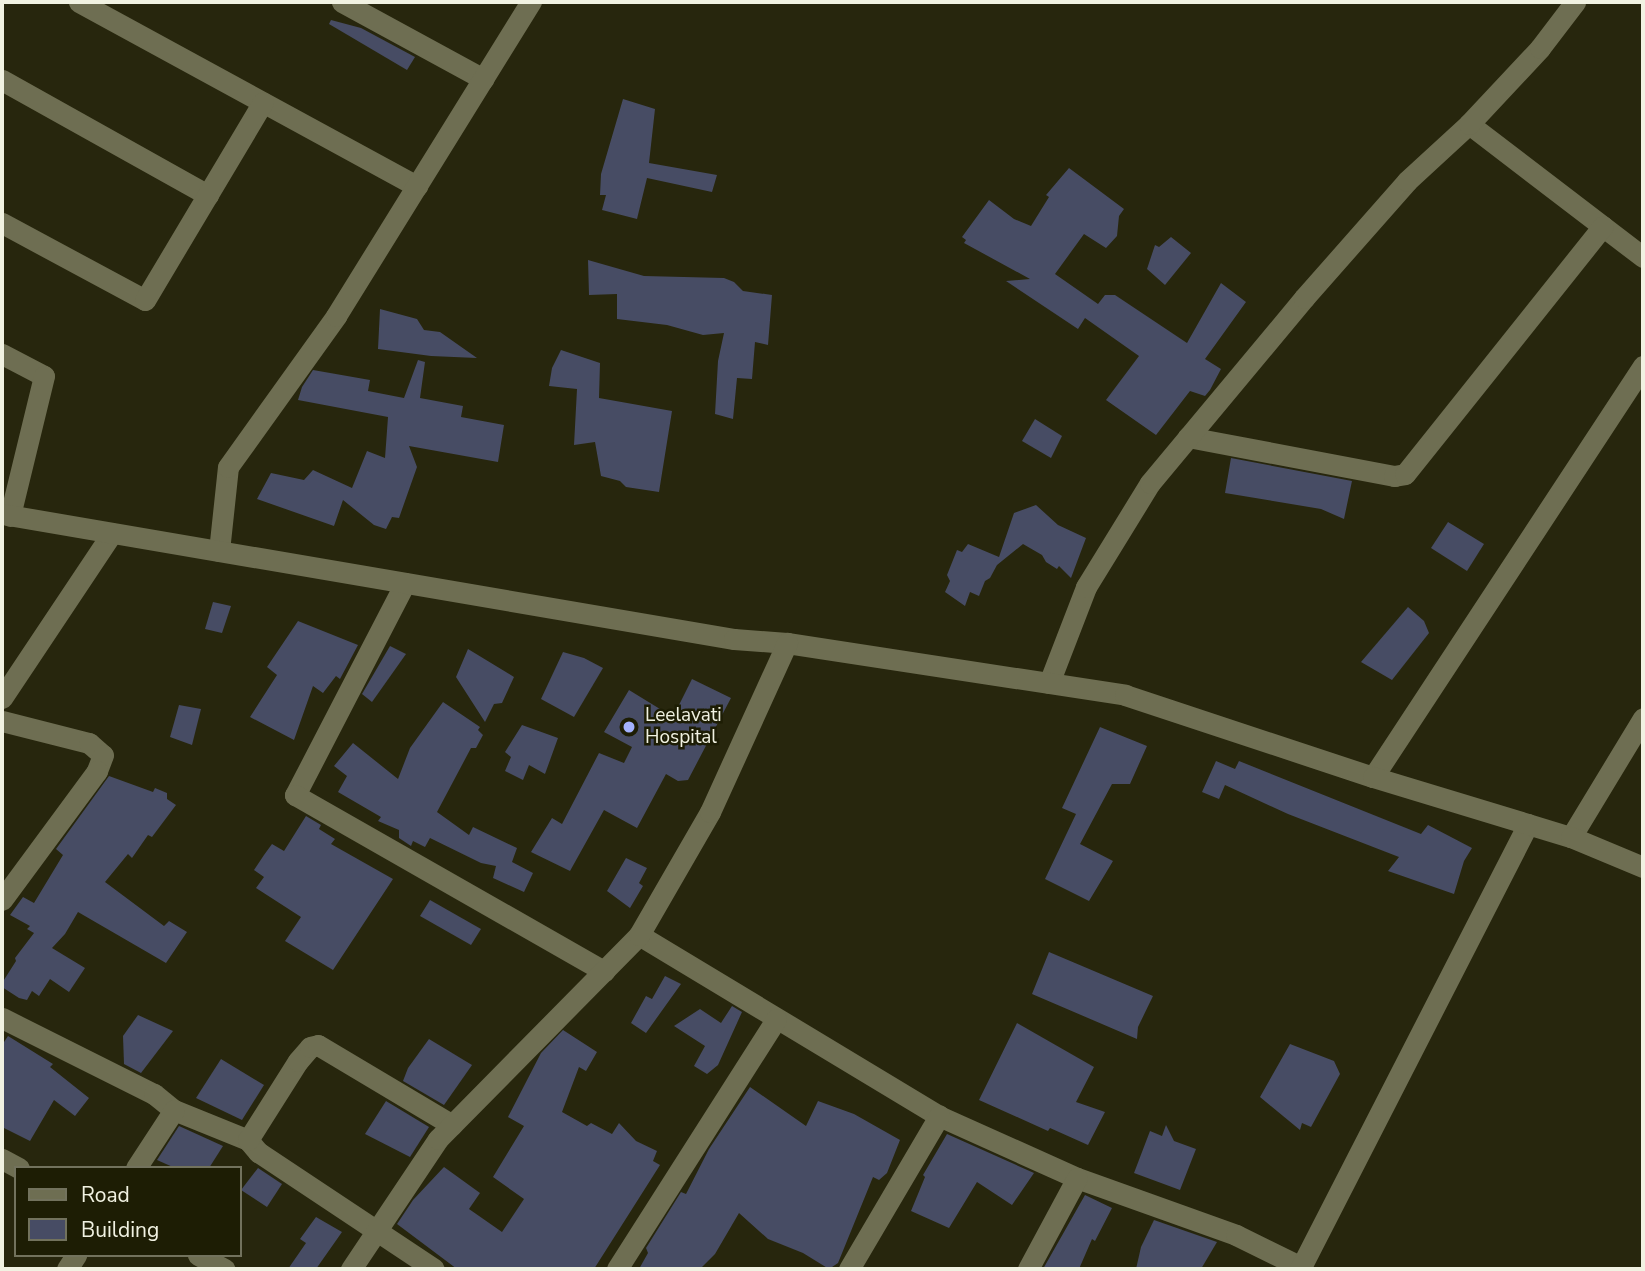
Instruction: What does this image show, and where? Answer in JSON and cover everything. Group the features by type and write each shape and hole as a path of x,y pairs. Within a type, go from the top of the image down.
{"street":[{"path":"79,2 417,186"},
{"path":"342,2 483,79"},
{"path":"219,551 228,467 336,317 531,2"},
{"path":"1049,683 1086,587 1150,483 1304,298 1407,181 1469,124 1540,48 1575,2"},
{"path":"2,80 208,195"},
{"path":"2,223 145,300 264,102"},
{"path":"1469,124 1643,257"},
{"path":"1188,437 1394,476 1405,474 1602,226"},
{"path":"2,354 44,376 6,515 734,639 787,643 1125,695 1373,777 1571,837 1643,867"},
{"path":"1373,777 1643,366"},
{"path":"2,698 112,533"},
{"path":"405,583 295,795 604,971"},
{"path":"351,1269 438,1139 639,935 710,812 787,643"},
{"path":"1571,837 1643,718"},
{"path":"2,721 89,743 103,755 97,771 2,900"},
{"path":"639,935 939,1116 1077,1178 1236,1235 1301,1268 1528,824"},
{"path":"2,1018 154,1094 174,1110 248,1140 258,1152 376,1233 434,1269"},
{"path":"617,1269 776,1019"},
{"path":"248,1140 298,1061 310,1047 318,1045 452,1125"},
{"path":"136,1166 174,1110"},
{"path":"849,1269 939,1116"},
{"path":"1028,1269 1077,1178"},
{"path":"202,1257 224,1269"}],"building":[{"path":"331,20 361,28 415,57 407,70 329,24"},
{"path":"623,99 655,109 649,163 717,175 712,192 647,178 637,219 602,210 606,195 600,195 601,174"},
{"path":"1069,168 1124,209 1119,216 1117,236 1106,248 1084,234 1055,274 1098,304 1105,295 1115,295 1187,343 1221,283 1246,302 1205,359 1221,369 1210,390 1205,396 1190,391 1156,435 1106,400 1139,356 1085,318 1078,329 1006,281 1030,279 964,243 966,240 962,237 989,200 1014,219 1031,226 1049,197 1046,195"},
{"path":"1171,237 1191,253 1165,285 1147,269 1155,245 1159,247"},
{"path":"588,260 644,276 724,278 734,282 743,291 772,295 768,345 755,342 752,379 737,378 733,419 715,414 718,361 724,333 703,335 667,325 617,319 617,294 589,295"},
{"path":"380,309 417,319 424,330 440,332 477,358 431,356 378,349"},
{"path":"561,350 600,363 599,398 672,411 659,492 626,487 620,481 601,476 595,442 574,445 577,389 549,386 552,368"},
{"path":"418,360 425,362 420,398 463,406 461,417 504,425 498,462 409,446 417,467 399,518 392,517 386,529 374,525 343,500 334,526 257,499 271,473 304,480 313,470 352,488 367,451 385,458 388,417 298,400 302,387 313,370 370,380 368,391 404,398"},
{"path":"1035,419 1062,436 1051,458 1022,441"},
{"path":"1231,458 1352,481 1344,519 1321,509 1225,493"},
{"path":"1036,505 1058,525 1086,538 1071,578 1059,566 1057,569 1046,562 1042,555 1023,544 997,565 990,578 985,581 979,596 970,592 965,606 945,592 950,581 947,575 957,550 962,552 968,544 999,557 1014,513"},
{"path":"1448,522 1484,544 1467,571 1431,548"},
{"path":"213,602 231,606 222,633 205,629"},
{"path":"1408,607 1424,621 1429,633 1392,680 1361,662"},
{"path":"298,621 358,645 340,679 336,676 323,693 313,686 294,740 250,717 277,675 267,667"},
{"path":"390,646 406,654 372,702 362,694"},
{"path":"468,649 514,677 502,703 494,704 485,722 456,677"},
{"path":"563,652 584,658 603,668 574,717 541,699"},
{"path":"692,679 731,698 688,780 678,781 666,774 637,828 604,810 570,871 531,852 552,818 562,824 599,753 624,763 632,747 604,732 629,690 673,717"},
{"path":"443,702 480,727 478,730 483,735 476,748 471,748 437,812 469,835 473,827 517,848 512,862 533,873 524,892 493,878 496,866 481,863 430,838 425,847 413,841 411,846 399,838 399,830 378,821 381,817 338,792 347,776 334,766 353,743 398,779 410,748"},
{"path":"179,705 201,709 192,745 170,737"},
{"path":"522,725 558,738 545,774 529,765 523,780 505,771 511,757 505,752"},
{"path":"1100,727 1147,746 1130,784 1112,784 1080,844 1113,861 1089,901 1045,879 1076,814 1062,808"},
{"path":"1216,761 1235,769 1239,761 1421,834 1428,825 1472,848 1464,861 1454,894 1388,871 1399,857 1288,814 1225,785 1219,799 1202,792"},
{"path":"109,776 153,792 155,788 167,793 167,799 176,805 152,837 148,835 132,858 128,854 105,882 164,926 169,921 187,932 166,963 78,912 65,934 52,948 85,968 69,992 50,979 39,996 32,991 27,1000 19,998 2,987 2,983 16,961 15,958 34,933 27,929 30,926 10,915 23,897 34,903 63,855 56,849"},
{"path":"306,816 321,825 319,829 335,839 331,844 393,879 333,970 285,941 301,917 256,888 264,877 254,870 264,855 272,844 284,851"},
{"path":"626,858 647,868 639,883 643,886 630,908 607,891"},
{"path":"430,900 481,929 471,945 420,916"},
{"path":"1049,952 1153,996 1138,1027 1137,1039 1032,994"},
{"path":"665,976 681,984 646,1033 631,1023 646,996 652,999"},
{"path":"732,1006 742,1012 718,1065 707,1074 694,1066 705,1046 674,1026 700,1009 721,1023"},
{"path":"138,1015 173,1031 141,1073 124,1064 123,1036"},
{"path":"1017,1023 1094,1067 1076,1102 1105,1112 1088,1145 1050,1128 1048,1131 979,1100"},
{"path":"563,1030 597,1052 586,1071 579,1067 562,1112 587,1126 591,1123 612,1134 619,1123 636,1141 657,1151 653,1161 660,1165 594,1269 457,1269 397,1224 413,1200 444,1167 480,1193 469,1209 502,1232 524,1199 493,1177 524,1126 508,1117 541,1053"},
{"path":"8,1036 53,1064 50,1067 89,1098 75,1116 54,1100 30,1141 2,1127 2,1045"},
{"path":"429,1039 472,1065 444,1105 403,1081 408,1068"},
{"path":"1290,1044 1334,1061 1340,1074 1311,1127 1302,1123 1300,1130 1260,1097"},
{"path":"221,1059 264,1085 242,1120 196,1098"},
{"path":"750,1087 806,1126 818,1101 854,1114 900,1140 887,1173 879,1180 873,1177 838,1263 829,1269 803,1253 768,1239 739,1213 715,1254 700,1269 639,1269 648,1253 646,1248 681,1192 686,1194 709,1149"},
{"path":"386,1101 429,1127 410,1157 365,1134"},
{"path":"1166,1125 1174,1141 1196,1149 1180,1190 1134,1173 1150,1131 1162,1136"},
{"path":"179,1126 223,1146 210,1166 170,1166 157,1160"},
{"path":"947,1134 1034,1173 1012,1205 977,1182 949,1228 911,1211 925,1177 923,1175"},
{"path":"258,1168 282,1184 267,1207 242,1189"},
{"path":"1085,1195 1112,1208 1095,1241 1092,1239 1079,1269 1043,1269"},
{"path":"316,1217 342,1232 316,1269 288,1269 306,1243 300,1239"},
{"path":"1154,1220 1217,1242 1201,1269 1136,1269 1141,1247"}],"place":[{"name":"Leelavati Hospital","path":"629,727"}]}
